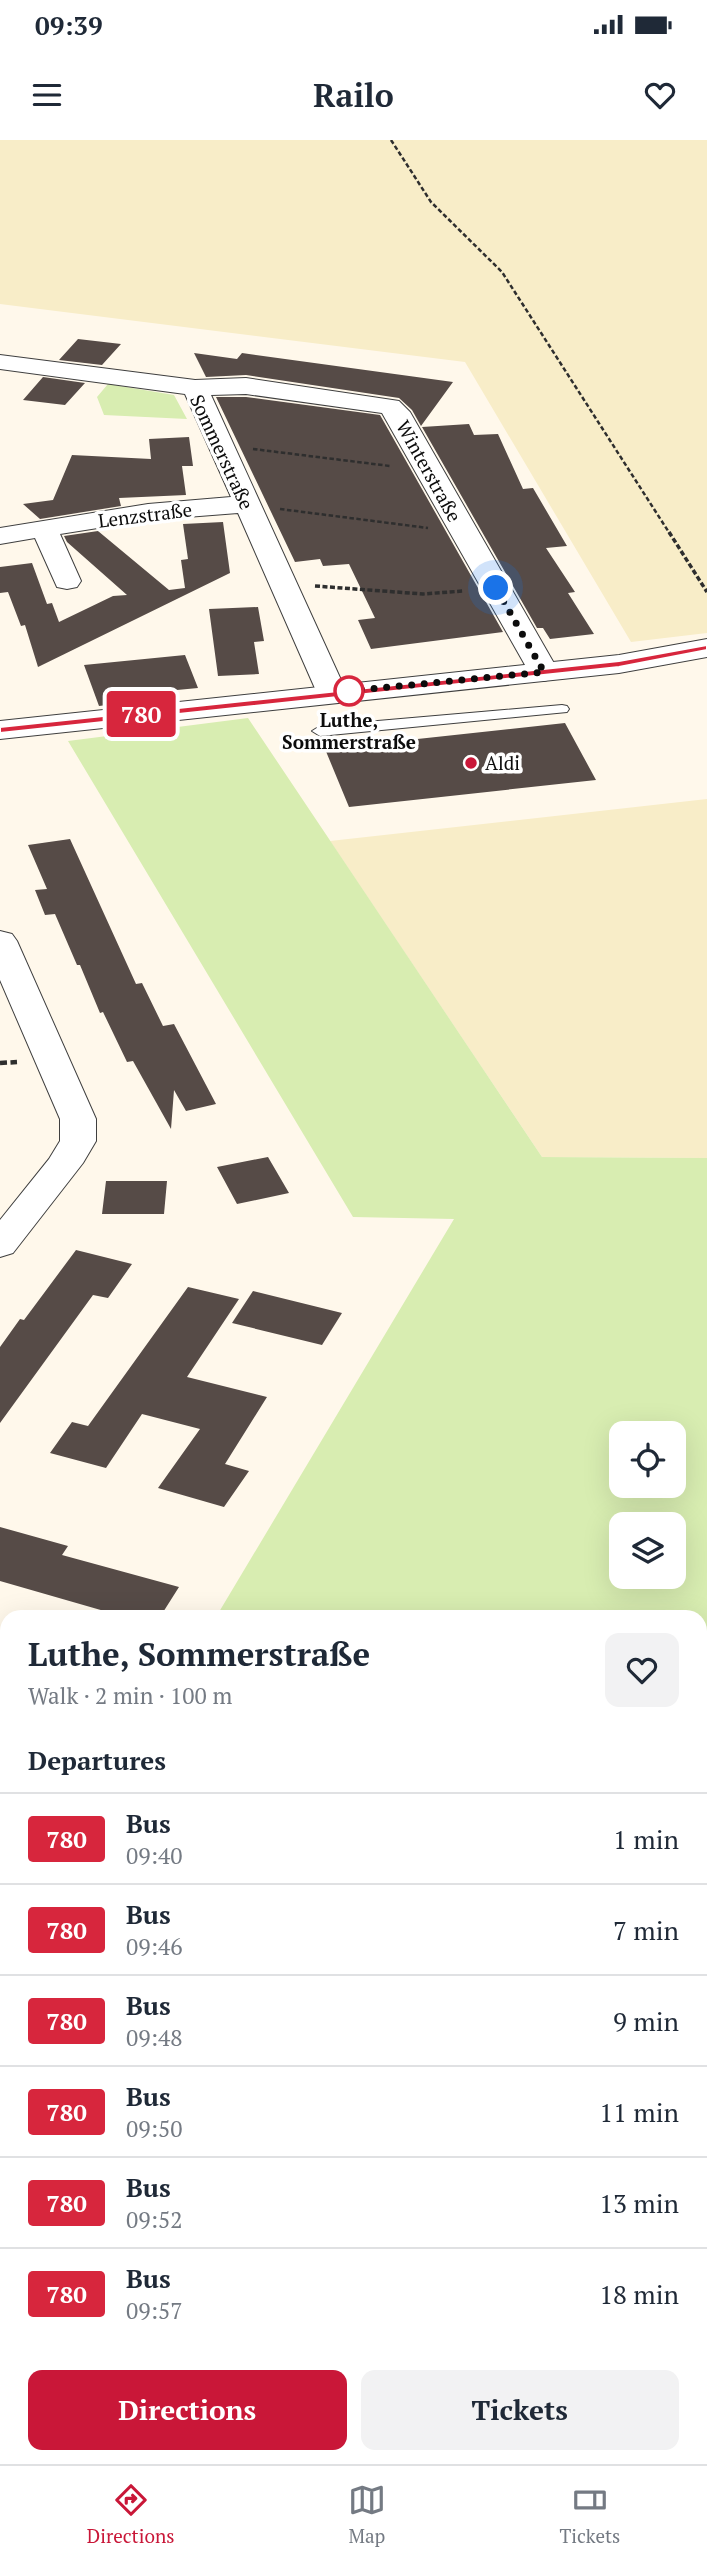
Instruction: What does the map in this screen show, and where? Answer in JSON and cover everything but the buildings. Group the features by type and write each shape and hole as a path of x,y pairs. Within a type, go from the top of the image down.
{"street":[{"name":"Sommerstraße","path":"0,362 195,388 280,583 332,693"},
{"name":"Winterstraße","path":"195,388 246,386 390,405 397,412 544,672"},
{"name":"Lenzstraße","path":"0,536 148,512 246,504"},
{"path":"45,530 67,581"},
{"path":"0,730 619,664 707,648"},
{"path":"0,941 78,1119 78,1141 65,1163 0,1245"}],"lane":[{"path":"320,732 562,709"}],"path":[{"path":"391,140 431,202 502,272 707,592"},
{"path":"220,445 429,470"},
{"path":"246,504 463,533"},
{"path":"280,583 423,594 496,588"}],"shaded area":[{"path":"0,140 707,140 707,633 631,642 465,362 0,304"},
{"path":"707,799 707,1158 542,1157 330,841"}],"green space":[{"path":"108,384 174,395 187,419 104,415 97,397"},
{"path":"248,718 542,1157 707,1158 707,1610 220,1610 454,1219 353,1217 68,741"}],"bus line":[{"name":"780","path":"0,730 619,664 707,648"}],"place":[{"name":"Luthe, Sommerstraße","path":"349,691"},
{"name":"Aldi","path":"471,763"}],"route":[{"path":"349,691 544,672 496,588"}]}
